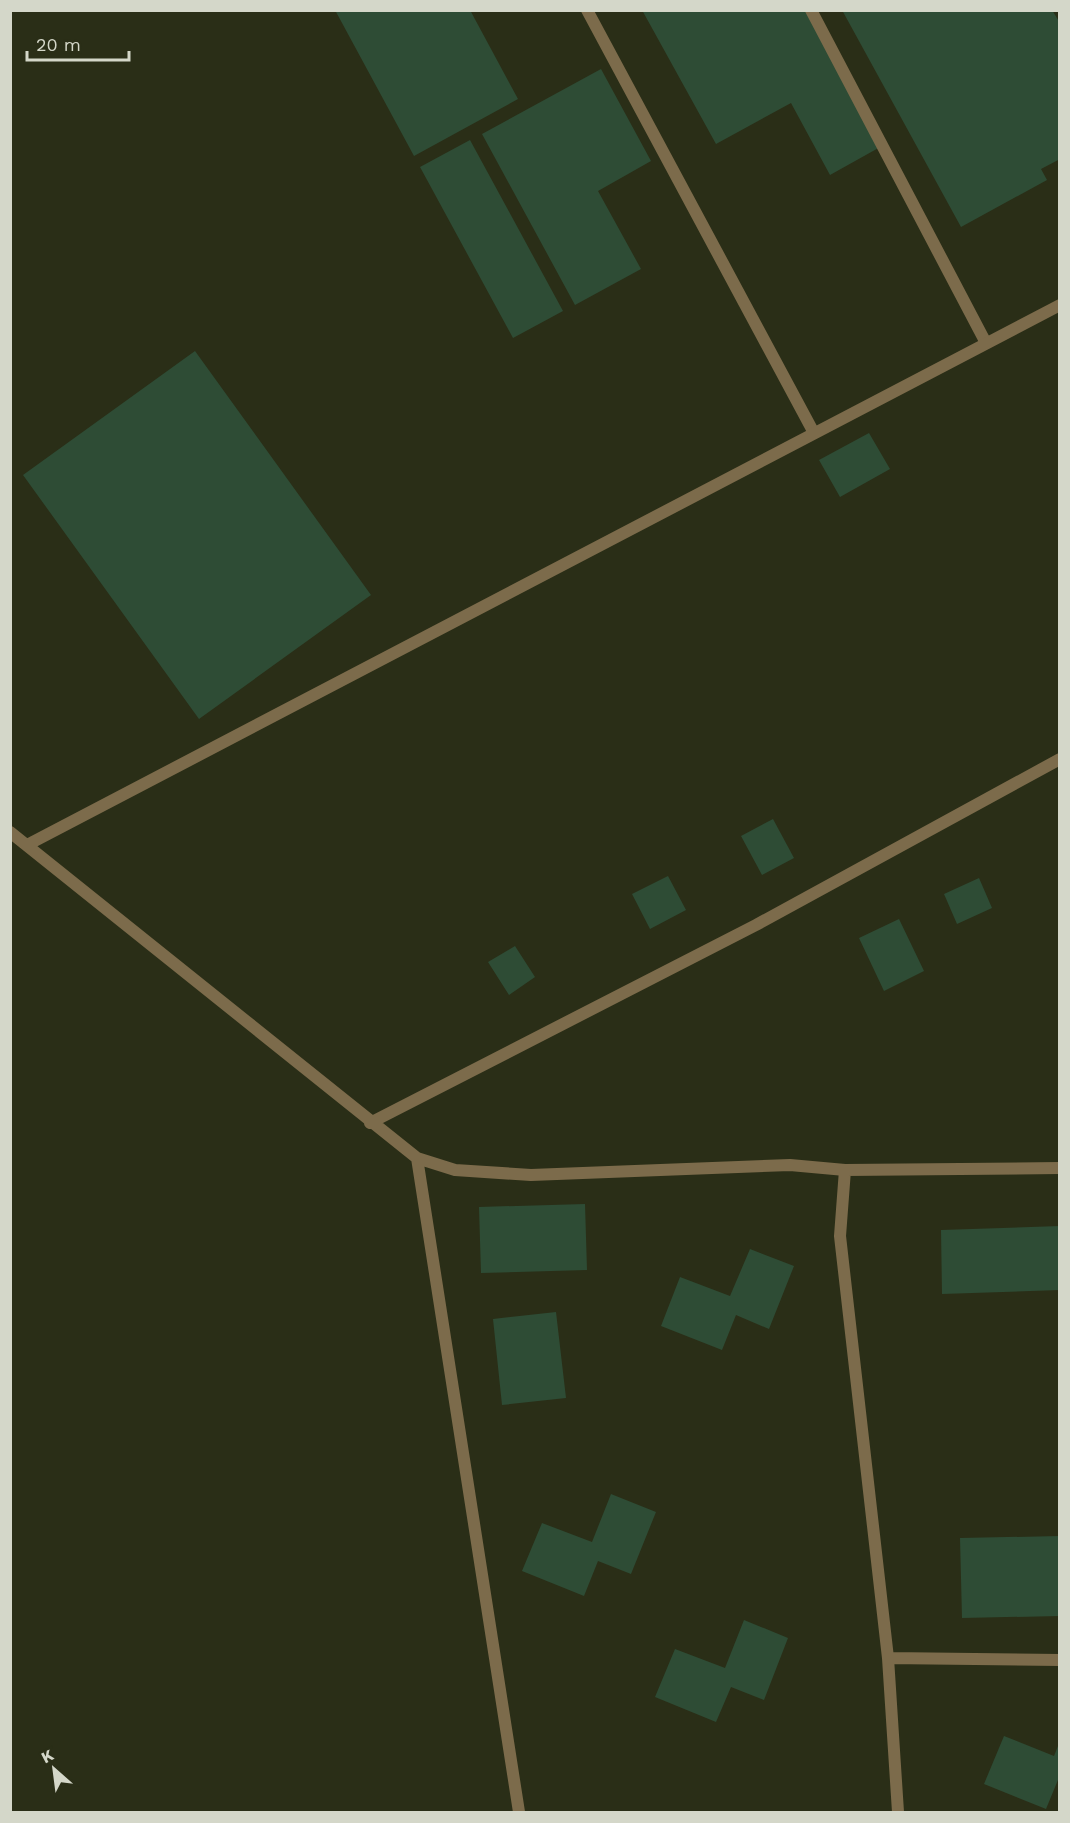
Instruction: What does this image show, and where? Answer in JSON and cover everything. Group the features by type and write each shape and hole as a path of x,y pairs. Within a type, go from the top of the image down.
{"street":[{"path":"586,10 814,434"},
{"path":"811,10 986,343"},
{"path":"27,846 1059,305"},
{"path":"370,1123 756,925 1059,759"},
{"path":"10,832 370,1123 417,1158 455,1170 531,1175 790,1165 845,1170 1059,1168"},
{"path":"417,1158 519,1812"},
{"path":"845,1170 840,1236 888,1658 898,1812"},
{"path":"888,1658 1059,1660"}],"building":[{"path":"335,10 470,10 518,99 414,156"},
{"path":"642,10 808,10 882,146 830,175 791,103 716,144"},
{"path":"842,10 1052,10 1060,23 1060,159 1041,169 1047,180 961,227"},
{"path":"601,69 651,161 598,191 641,269 575,305 482,134"},
{"path":"470,140 563,311 513,338 420,167"},
{"path":"195,351 371,595 199,719 23,475"},
{"path":"869,433 890,469 840,497 819,460"},
{"path":"773,819 794,858 762,875 741,836"},
{"path":"668,876 686,910 650,929 632,894"},
{"path":"979,878 992,908 957,924 944,894"},
{"path":"899,919 924,971 884,991 859,938"},
{"path":"515,946 535,977 509,995 488,962"},
{"path":"585,1204 587,1270 481,1273 479,1207"},
{"path":"1060,1226 1060,1290 942,1294 941,1230"},
{"path":"750,1249 794,1266 769,1329 736,1315 722,1350 661,1326 680,1277 730,1296"},
{"path":"556,1312 566,1398 502,1405 493,1319"},
{"path":"611,1494 656,1512 631,1574 598,1561 584,1596 522,1571 542,1523 592,1542"},
{"path":"1060,1536 1060,1616 962,1618 960,1538"},
{"path":"744,1620 788,1638 764,1700 731,1687 716,1722 655,1697 675,1649 725,1668"},
{"path":"1004,1736 1054,1756 1060,1741 1060,1775 1046,1809 984,1784"}]}
